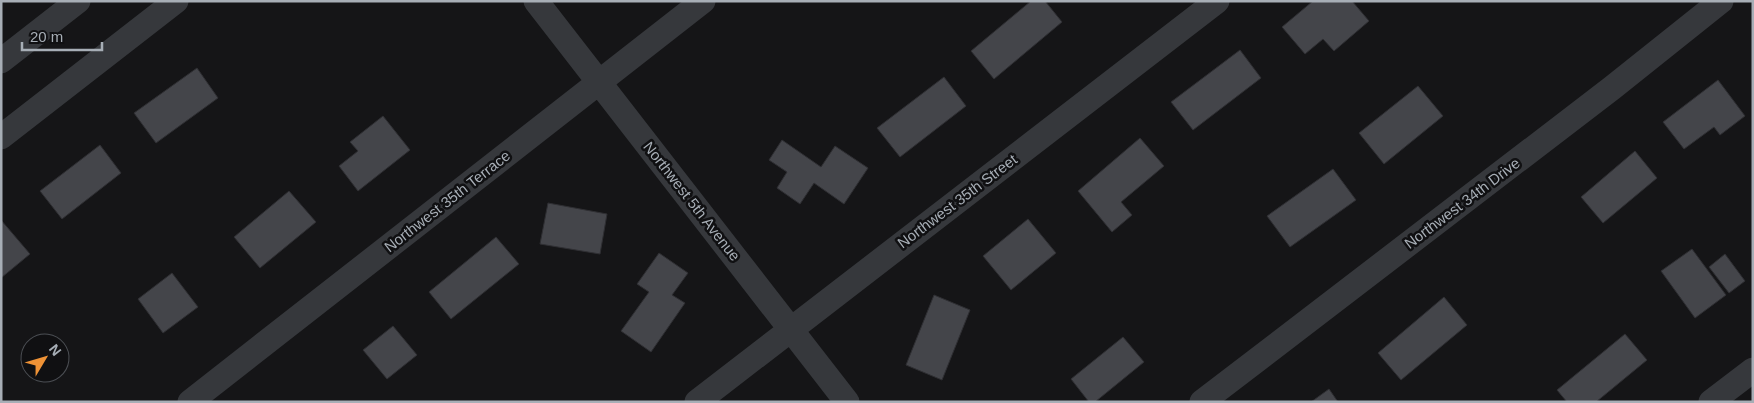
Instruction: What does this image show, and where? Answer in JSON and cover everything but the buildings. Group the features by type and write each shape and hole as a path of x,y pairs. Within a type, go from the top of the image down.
{"street":[{"path":"1,61 78,1"},
{"path":"1,137 176,1"},
{"name":"Northwest 5th Avenue","path":"536,1 847,402"},
{"name":"Northwest 35th Terrace","path":"190,402 703,1"},
{"name":"Northwest 35th Street","path":"697,402 1218,1"},
{"name":"Northwest 34th Drive","path":"1202,402 1612,88 1721,1"},
{"path":"1711,402 1753,370"}]}
